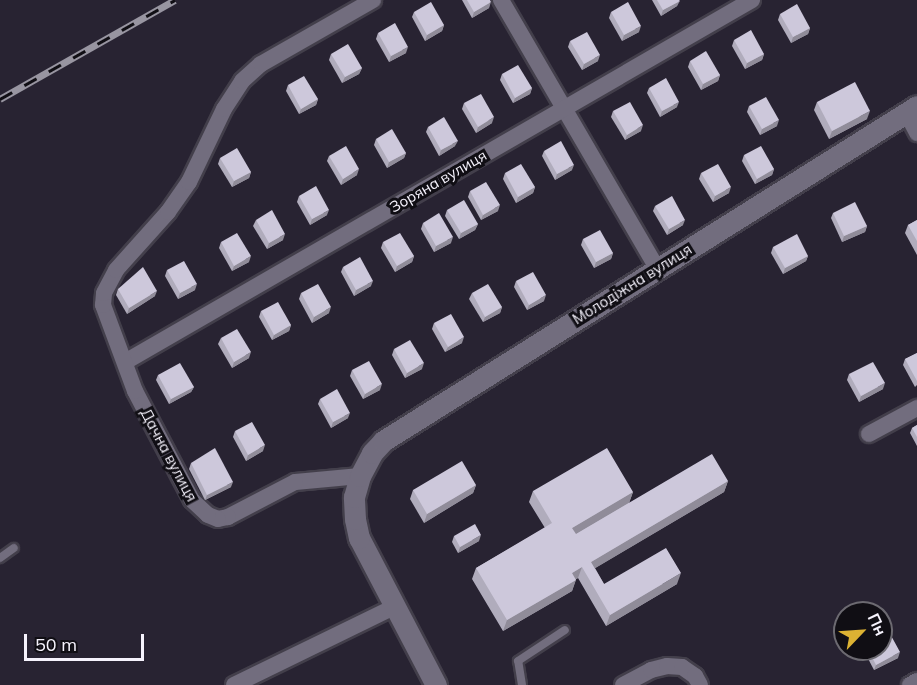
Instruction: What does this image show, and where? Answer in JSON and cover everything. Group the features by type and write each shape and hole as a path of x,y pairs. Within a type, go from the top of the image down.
{"street":[{"name":"Дачна вулиця","path":"360,476 295,482 228,517 218,519 208,515 192,500 135,391 106,317 104,293 116,270 168,212 189,182 224,109 242,81 261,64 373,0"},
{"path":"501,0 657,268"},
{"name":"Зоряна вулиця","path":"125,362 752,0"},
{"path":"911,109 917,133"},
{"name":"Молодіжна вулиця","path":"360,476 364,464 383,441 911,109"},
{"path":"869,434 917,408"},
{"path":"360,476 354,497 355,519 360,538 436,685"},
{"path":"234,685 396,606"},
{"path":"623,685 651,670 667,666 682,667 695,676 700,685"},
{"path":"910,685 917,681"}],"lane":[{"path":"0,558 14,548"},
{"path":"522,685 518,661 565,630"}],"building":[{"path":"467,0 490,0 491,2 474,12"},
{"path":"657,0 679,0 680,1 663,10"},
{"path":"431,2 444,25 427,35 414,12"},
{"path":"628,2 641,26 624,35 611,12"},
{"path":"797,4 810,28 793,37 780,14"},
{"path":"395,23 408,47 391,56 378,33"},
{"path":"751,30 764,54 747,63 734,40"},
{"path":"587,32 600,55 584,64 570,41"},
{"path":"348,44 362,68 345,77 331,54"},
{"path":"706,51 720,75 703,84 690,61"},
{"path":"518,65 532,88 515,98 502,74"},
{"path":"304,76 318,99 301,109 288,85"},
{"path":"666,78 679,102 662,111 649,88"},
{"path":"855,82 870,111 832,131 817,102"},
{"path":"481,94 494,117 478,127 464,103"},
{"path":"766,97 779,120 762,129 749,106"},
{"path":"630,102 643,125 627,135 613,111"},
{"path":"444,117 458,141 441,150 428,127"},
{"path":"392,129 406,153 389,162 376,139"},
{"path":"561,141 574,165 557,174 544,151"},
{"path":"346,146 359,169 343,179 329,156"},
{"path":"761,146 774,169 757,179 744,155"},
{"path":"237,148 251,172 234,181 220,158"},
{"path":"521,164 535,187 518,197 505,173"},
{"path":"718,164 731,187 715,196 701,173"},
{"path":"486,182 500,205 483,215 470,191"},
{"path":"316,186 329,210 312,219 299,196"},
{"path":"672,196 685,220 669,229 655,206"},
{"path":"464,200 478,224 461,233 447,210"},
{"path":"855,202 867,226 844,236 833,213"},
{"path":"272,210 285,234 269,243 256,220"},
{"path":"439,213 453,237 436,246 423,223"},
{"path":"917,220 917,241 908,225"},
{"path":"600,230 613,253 596,262 583,239"},
{"path":"237,233 251,256 234,266 221,242"},
{"path":"400,233 414,256 397,266 383,242"},
{"path":"797,234 808,256 785,268 773,247"},
{"path":"360,257 373,281 356,290 343,267"},
{"path":"184,261 197,284 180,293 167,270"},
{"path":"143,267 157,291 129,308 118,289"},
{"path":"533,272 546,295 529,305 516,281"},
{"path":"318,284 331,307 314,317 301,293"},
{"path":"488,284 502,307 485,317 472,293"},
{"path":"278,302 291,325 274,335 261,311"},
{"path":"451,314 464,337 448,347 434,323"},
{"path":"237,329 251,352 234,362 221,338"},
{"path":"410,340 424,363 407,373 394,349"},
{"path":"917,353 917,381 905,359"},
{"path":"369,361 382,384 365,394 352,370"},
{"path":"873,362 885,383 861,396 849,374"},
{"path":"180,363 194,387 171,399 158,375"},
{"path":"337,389 350,413 333,422 320,399"},
{"path":"252,422 265,445 248,455 235,431"},
{"path":"917,425 917,437 912,428"},
{"path":"215,448 233,482 207,495 191,463"},
{"path":"607,448 633,492 572,528 576,534 712,454 728,481 591,562 604,584 666,548 681,573 610,615 582,567 572,573 576,580 507,620 476,568 552,523 533,491"},
{"path":"462,461 476,485 427,514 413,490"},
{"path":"475,524 481,535 460,547 454,536"},
{"path":"893,639 900,652 893,656"}],"railway":[{"path":"0,99 175,0"}]}
